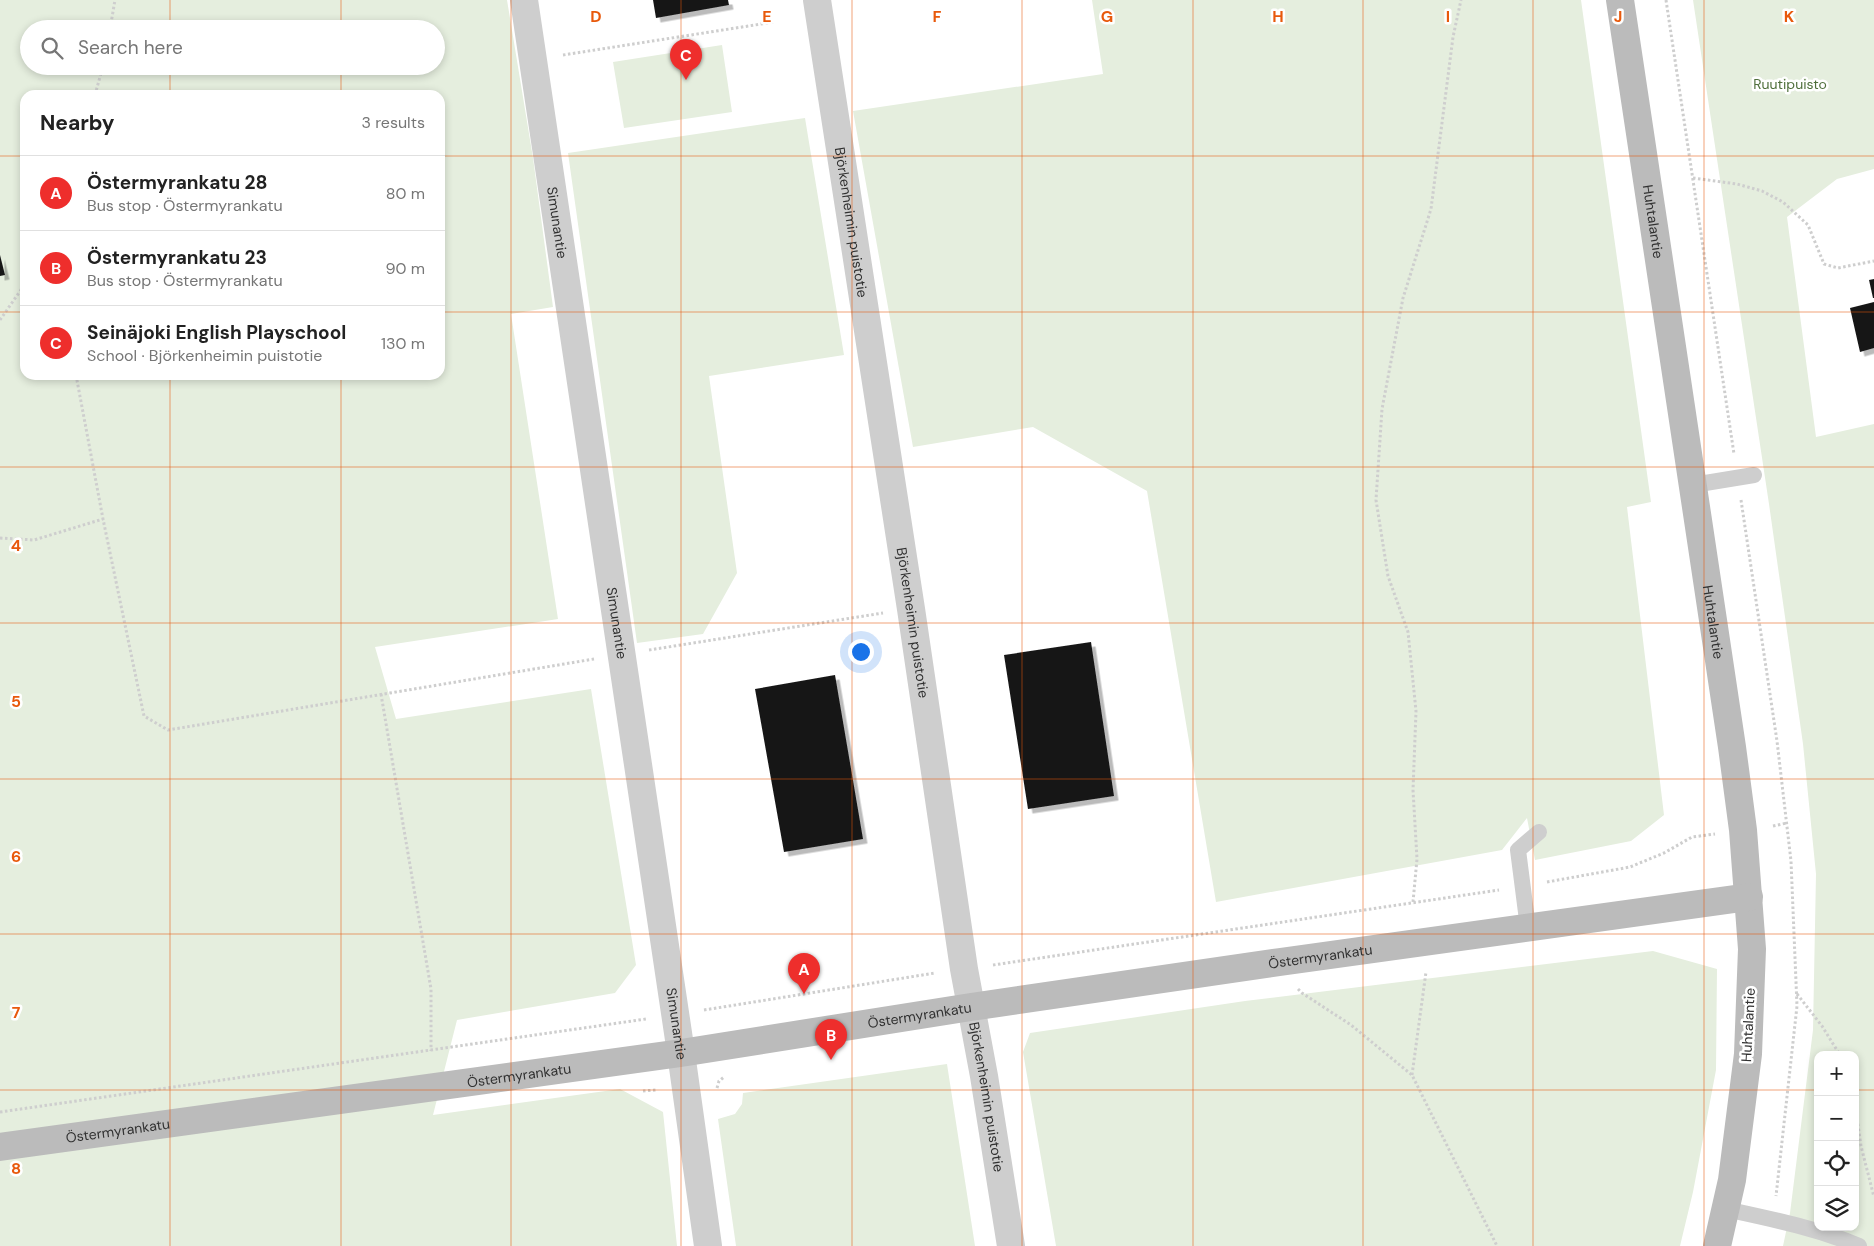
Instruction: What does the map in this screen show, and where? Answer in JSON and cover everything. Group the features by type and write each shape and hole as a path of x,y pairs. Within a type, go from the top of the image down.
{"street":[{"name":"Simunantie","path":"524,0 708,1246"},
{"name":"Björkenheimin puistotie","path":"816,0 911,609 964,969 982,1066 1011,1246"},
{"name":"Huhtalantie","path":"1620,0 1743,830 1749,897 1752,949 1748,1054 1732,1180 1717,1246"},
{"name":"Östermyrankatu","path":"0,1147 681,1053 970,1007 1749,897"}],"lane":[{"path":"1693,485 1746,477"},
{"path":"1528,928 1518,850 1539,832"},
{"path":"1725,1209 1834,1235 1860,1246"}],"path":[{"path":"112,20 115,0"},
{"path":"1413,902 1417,859 1413,790 1416,711 1408,632 1388,576 1376,500 1382,409 1403,298 1431,209 1453,37 1461,0"},
{"path":"1666,0 1692,178 1746,477 1791,861 1797,1006 1773,1219"},
{"path":"581,52 774,22"},
{"path":"96,90 101,75"},
{"path":"1692,178 1737,184 1762,190 1783,202 1808,225 1824,264 1838,268 1874,261"},
{"path":"0,320 20,291"},
{"path":"77,380 103,519 144,716 168,730 621,654 911,609"},
{"path":"0,538 34,540 103,519"},
{"path":"381,694 431,989 430,1051"},
{"path":"0,1112 674,1015 964,969 1523,887 1630,867 1664,853 1692,838 1787,824"},
{"path":"1412,1075 1430,941"},
{"path":"1280,962 1302,993 1351,1025 1412,1075 1497,1246"},
{"path":"1796,993 1822,1026 1838,1051"},
{"path":"1859,1132 1874,1197"}],"green space":[{"path":"0,0 507,0 533,158 553,307 511,314 558,619 375,647 396,719 591,689 636,965 615,993 457,1020 433,1115 620,1089 663,1112 677,1246 0,1246"},
{"path":"1092,0 1581,0 1651,502 1627,507 1664,815 1631,841 1535,860 1527,818 1502,850 1216,902 1147,491 1033,427 913,447 853,111 1103,74"},
{"name":"Ruutipuisto","path":"1693,0 1874,0 1874,169 1837,179 1787,217 1816,437 1874,424 1874,1246 1783,1246 1790,1213 1813,1030 1816,874 1803,744"},
{"path":"722,45 732,112 624,128 613,62"},
{"path":"805,118 844,355 709,376 737,573 703,634 637,643 568,153"},
{"path":"1653,951 1717,969 1716,1070 1693,1192 1680,1246 1056,1246 1023,1052 1030,1033 1245,1001"},
{"path":"947,1064 975,1246 736,1246 718,1119 735,1114 742,1104 743,1093"}],"building":[{"path":"653,0 728,0 729,5 656,18"},
{"path":"0,255 5,275 0,276"},
{"path":"1874,279 1874,298 1873,298 1869,280"},
{"path":"1874,302 1874,348 1860,352 1850,308"},
{"path":"1091,642 1114,796 1028,809 1004,655"},
{"path":"835,675 863,839 784,852 755,689"}],"place":[{"name":"Seinäjoki English Playschool","path":"686,80"},
{"name":"Östermyrankatu 28","path":"804,994"},
{"name":"Östermyrankatu 23","path":"831,1060"}]}
